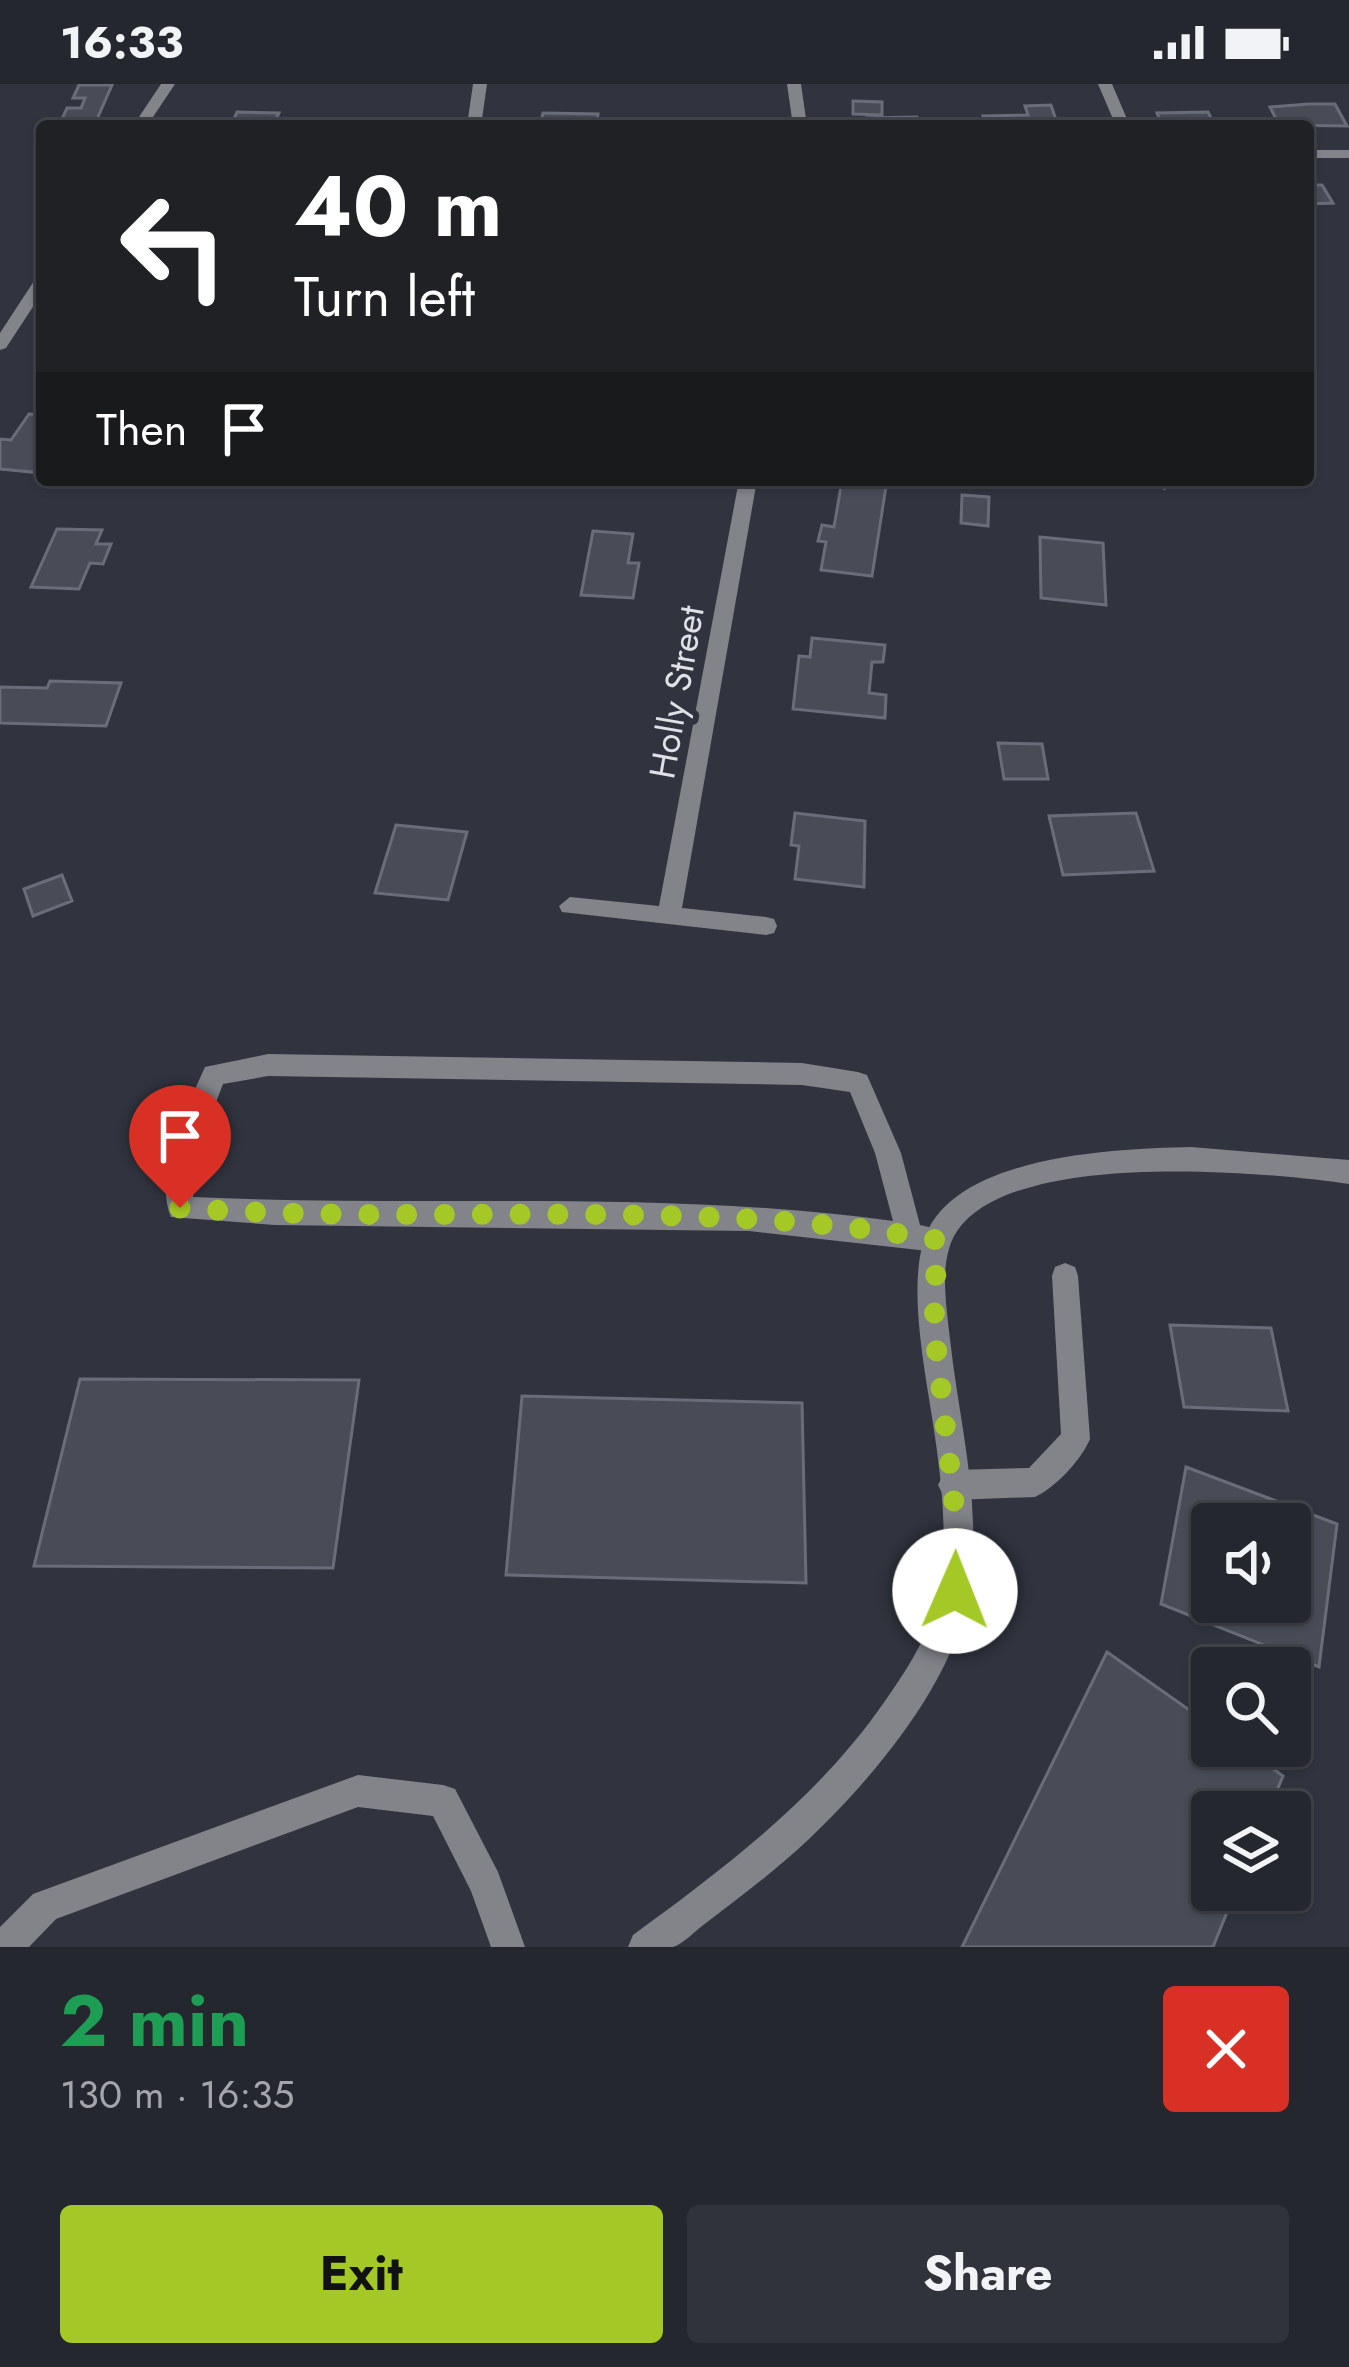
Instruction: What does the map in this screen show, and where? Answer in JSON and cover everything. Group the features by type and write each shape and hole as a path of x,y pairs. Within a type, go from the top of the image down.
{"street":[{"path":"144,120 168,84"},
{"path":"476,120 480,84"},
{"path":"794,84 799,120"},
{"path":"1105,84 1120,120"},
{"path":"1314,154 1349,154"},
{"path":"0,345 36,290"},
{"name":"Holly Street","path":"670,916 747,486"},
{"path":"570,906 766,926"},
{"path":"645,1947 781,1847 838,1792 893,1719 934,1653 955,1591 953,1485 923,1238 858,1083 802,1074 268,1065 214,1075 182,1157 180,1208 328,1216 765,1219 852,1225 923,1238"},
{"path":"923,1238 970,1199 1007,1181 1074,1164 1254,1160 1349,1172"},
{"path":"953,1485 1035,1482 1076,1439 1064,1276"},
{"path":"5,1947 45,1906 358,1791 443,1802 486,1884 508,1947"}],"building":[{"path":"79,85 112,85 97,119 62,119 67,108 81,108 85,98 73,98"},
{"path":"853,101 882,102 882,115 853,114"},
{"path":"1335,104 1347,126 1276,120 1270,107"},
{"path":"1051,105 1056,120 984,120 983,116 1028,115 1025,106"},
{"path":"237,112 279,113 276,120 233,120"},
{"path":"1208,112 1212,120 1160,120 1157,113"},
{"path":"543,113 598,114 597,120 541,120"},
{"path":"917,117 918,120 868,120"},
{"path":"1314,185 1322,185 1333,203 1314,204"},
{"path":"29,414 36,415 36,472 0,469 0,439 11,440"},
{"path":"841,486 886,486 872,576 821,570 826,542 818,541 822,525 834,527"},
{"path":"962,495 989,497 988,526 961,523"},
{"path":"57,529 102,530 96,544 111,544 103,564 90,563 79,589 31,587"},
{"path":"593,531 633,534 628,563 639,563 633,598 581,595"},
{"path":"1040,537 1103,543 1106,605 1041,598"},
{"path":"812,638 885,645 883,662 872,662 869,693 886,695 885,718 793,709 799,656 810,657"},
{"path":"50,681 121,683 106,726 0,723 0,687 47,688"},
{"path":"998,743 1042,744 1048,779 1004,779"},
{"path":"795,813 865,821 864,887 795,879 799,846 791,845"},
{"path":"1136,813 1154,871 1063,875 1049,816"},
{"path":"396,825 467,832 448,900 375,893"},
{"path":"62,875 72,901 33,916 24,889"},
{"path":"1170,1325 1271,1328 1288,1411 1184,1407"},
{"path":"80,1379 359,1380 333,1568 34,1566"},
{"path":"522,1396 802,1403 806,1583 506,1575"},
{"path":"1186,1467 1281,1503 1191,1503 1191,1616 1161,1604"},
{"path":"1311,1514 1337,1524 1319,1667 1311,1664 1311,1647 1269,1647 1209,1623 1311,1623"},
{"path":"1107,1652 1191,1711 1191,1767 1270,1767 1283,1776 1277,1791 1191,1791 1191,1911 1228,1911 1213,1947 962,1947"}],"route":[{"path":"180,1208 328,1216 765,1219 852,1225 937,1240 934,1327 956,1520 955,1591"}]}
